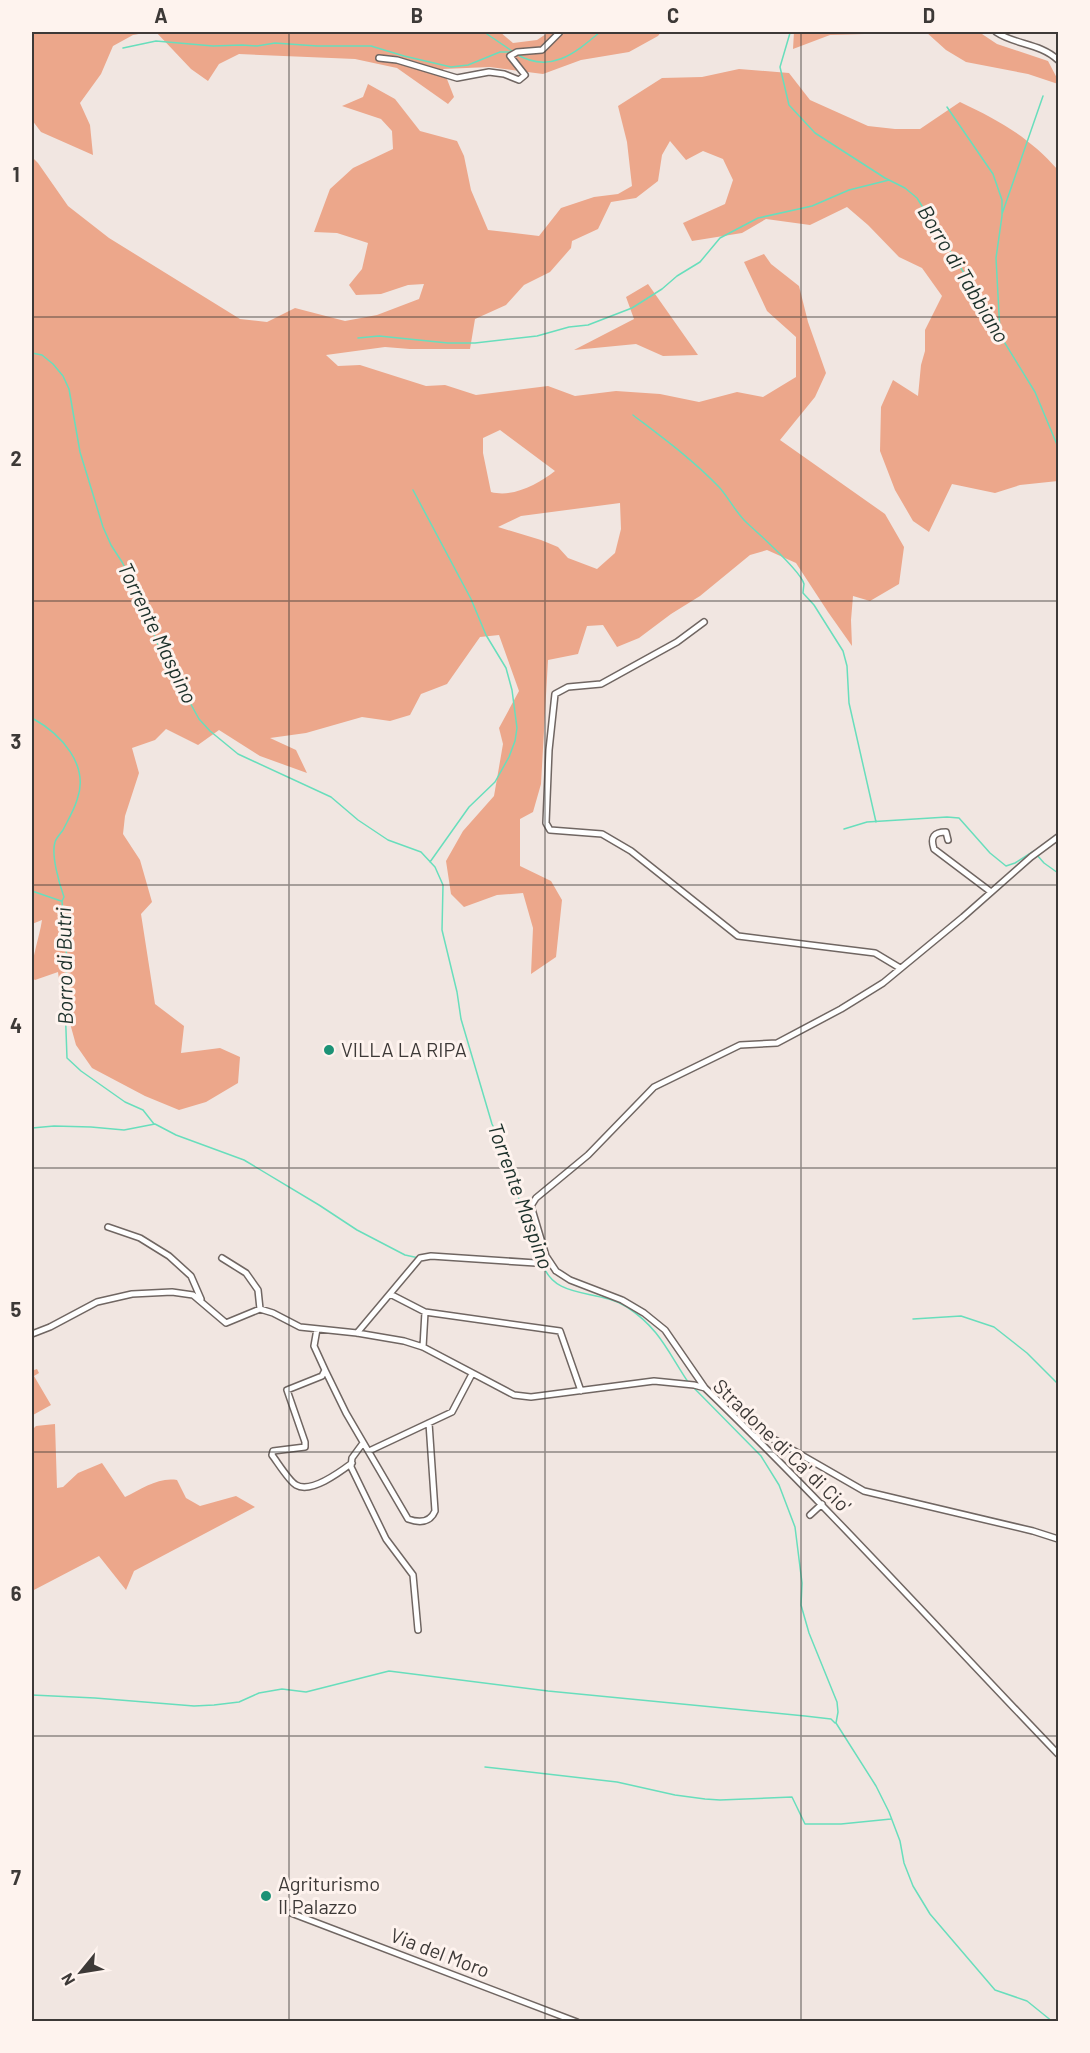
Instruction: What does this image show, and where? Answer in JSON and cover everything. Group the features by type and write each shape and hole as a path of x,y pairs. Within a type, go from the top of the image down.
{"street":[{"path":"379,58 397,60 457,78 489,72 504,74 519,80 525,75 510,56 517,52 542,50 558,32"},
{"path":"996,32 1004,37 1047,51 1059,60"},
{"path":"704,622 678,642 601,684 568,687 555,694 549,750 546,823 550,830 602,834 631,851 738,936 875,953 900,968"},
{"path":"948,840 946,832 937,832 932,842 934,849 991,892"},
{"path":"705,1388 665,1330 644,1313 622,1300 570,1280 556,1271 546,1256 531,1206 536,1198 588,1155 654,1087 740,1045 777,1043 841,1009 883,983 1031,857 1059,837"},
{"path":"108,1227 140,1238 169,1256 191,1276 202,1301"},
{"path":"357,1333 420,1257 536,1263 546,1256"},
{"path":"32,1334 97,1302 132,1294 172,1292 193,1295 226,1323 260,1309 258,1290 246,1273 222,1258"},
{"path":"390,1294 424,1312 560,1331 581,1390"},
{"name":"Stradone di Ca' di Cio'","path":"260,1309 273,1312 300,1327 357,1333 404,1341 423,1347 514,1395 531,1397 654,1381 705,1388 822,1504 1059,1754"},
{"path":"423,1347 424,1312"},
{"path":"317,1329 314,1346 325,1370 363,1443 408,1519 414,1521 432,1519 435,1511 429,1423"},
{"path":"325,1370 322,1376 287,1390 305,1447 273,1451 272,1455 295,1485 306,1488 331,1478 352,1463"},
{"path":"369,1450 452,1412 472,1374"},
{"path":"755,1436 766,1436 777,1441 864,1491 1059,1539"},
{"path":"363,1443 352,1458 351,1467 386,1539 413,1575 418,1630"},
{"path":"810,1515 822,1504"},
{"name":"Via del Moro","path":"291,1913 577,2022"}],"shaded area":[{"path":"32,32 150,32 133,35 113,46 101,74 80,103 90,125 93,155 41,132 32,120"},
{"path":"156,32 500,32 513,43 537,40 549,32 661,32 658,36 629,52 581,60 543,74 490,67 443,69 454,97 448,104 397,68 355,59 239,54 219,64 208,81 191,69"},
{"path":"794,32 909,32 830,35 793,49"},
{"path":"926,32 979,32 997,44 1048,61 1058,84 1028,74 966,62 946,50"},
{"path":"739,69 789,73 810,100 868,126 895,129 920,129 960,102 1025,139 1058,170 1058,481 1020,485 995,493 952,484 929,532 913,521 895,490 880,451 881,407 893,380 918,396 921,365 925,351 925,330 942,296 922,268 899,257 847,207 810,225 766,219 742,233 692,241 683,223 725,204 733,180 723,159 703,151 686,160 670,141 662,155 658,181 636,198 611,202 598,229 572,241 571,248 550,272 524,285 506,305 475,319 470,349 385,347 326,355 338,366 360,365 426,386 445,385 476,395 548,386 575,396 616,391 660,394 699,402 737,392 763,397 796,377 796,337 767,311 744,262 764,254 771,264 799,286 808,322 826,373 815,397 780,440 885,514 904,547 899,584 870,601 853,596 852,646 796,563 767,550 750,555 700,596 639,638 617,647 603,625 587,626 578,654 548,660 541,784 533,812 520,819 520,866 551,881 562,900 556,957 531,974 533,928 523,893 497,895 464,907 451,894 446,861 463,831 494,796 503,744 499,728 519,691 499,635 480,637 447,684 421,694 410,715 390,721 362,717 306,733 270,738 296,750 307,773 260,756 219,730 198,745 166,729 155,740 132,748 139,773 125,816 123,834 140,860 152,902 141,914 155,1004 184,1026 181,1053 220,1048 240,1057 238,1083 206,1102 179,1110 145,1096 92,1068 76,1045 58,972 35,980 32,978 42,920 32,924 32,157 68,206 109,238 240,319 267,322 295,308 345,321 377,315 419,299 424,284 408,285 381,294 356,295 349,285 362,269 368,243 337,233 314,232 330,189 353,168 393,149 392,131 381,119 342,106 363,97 368,84 395,99 420,131 457,141 464,156 471,190 488,230 539,236 561,208 594,197 618,194 632,186 627,142 618,106 662,78 702,77","holes":["500,430 555,471 525,489 508,493 491,492 483,453 483,438","620,503 621,529 615,553 597,569 568,558 558,547 498,527 521,516"]},
{"path":"648,284 698,355 663,356 636,344 574,350 634,319 626,297"},
{"path":"32,1367 39,1373 34,1376 51,1405 33,1415"},
{"path":"55,1424 57,1488 63,1487 78,1473 102,1463 125,1497 163,1480 177,1480 186,1498 200,1506 236,1496 255,1507 134,1571 126,1590 99,1556 32,1591 32,1430 36,1426"}],"waterway":[{"path":"484,32 512,51"},
{"name":"Borro di Tabbiano","path":"516,54 528,60 551,62 581,48 600,32"},
{"name":"Borro di Tabbiano","path":"771,32 790,33 780,67 789,105 815,133 885,178 905,188 917,198 1035,392 1058,447"},
{"name":"Borro di Tabbiano","path":"123,48 156,41 213,46 257,46 275,43 371,46 451,67 468,65 500,52 512,52"},
{"path":"1002,214 1043,96"},
{"path":"947,107 993,174 1002,200 996,258 1000,332"},
{"path":"358,338 379,336 448,343 475,343 537,336 569,327 588,325 632,308 700,262 720,238 758,218 812,206 849,190 889,180"},
{"name":"Torrente Maspino","path":"32,353 42,355 53,364 63,376 69,389 80,452 103,527 145,606 157,643 199,719 238,754 331,797 358,820 388,840 421,852 435,867 443,885 442,930 461,1019 492,1124 500,1140 540,1258"},
{"path":"633,415 709,477 723,491 743,519 778,552 801,578 804,584 803,593 814,605 843,651 847,666 849,703 876,822"},
{"path":"413,490 471,599 486,635 506,668 512,690 517,728 509,757 495,782 469,807 430,862"},
{"name":"Borro di Butri","path":"32,718 62,742 70,752 80,775 76,804 54,848 56,869 64,897 62,901 67,960 65,1003 67,1058 81,1071 125,1102 143,1110 154,1124"},
{"path":"844,829 867,822 959,818 990,853 1006,866 1034,851"},
{"path":"1037,855 1058,873"},
{"path":"32,891 61,901"},
{"path":"32,1128 54,1126 124,1130 155,1124 176,1135 244,1160 357,1230 405,1255 419,1258"},
{"name":"Torrente Maspino","path":"542,1263 548,1275 567,1289 615,1301 638,1315 662,1341 688,1382"},
{"path":"913,1319 961,1316 994,1327 1027,1353 1058,1384"},
{"name":"Torrente Maspino","path":"693,1387 761,1456 779,1485 795,1527 802,1583 801,1605 809,1633 837,1702 836,1723 876,1786 889,1812 913,1886 930,1914 995,1990 1027,2001 1053,2022"},
{"path":"32,1695 194,1706 214,1705 239,1702 259,1693 282,1689 306,1692 389,1671 548,1691 831,1719 835,1723"},
{"path":"485,1767 617,1782 705,1799 792,1797 805,1824 841,1824 891,1819"}],"place":[{"name":"VILLA LA RIPA","path":"329,1050"},
{"name":"Agriturismo Il Palazzo","path":"266,1896"}]}
